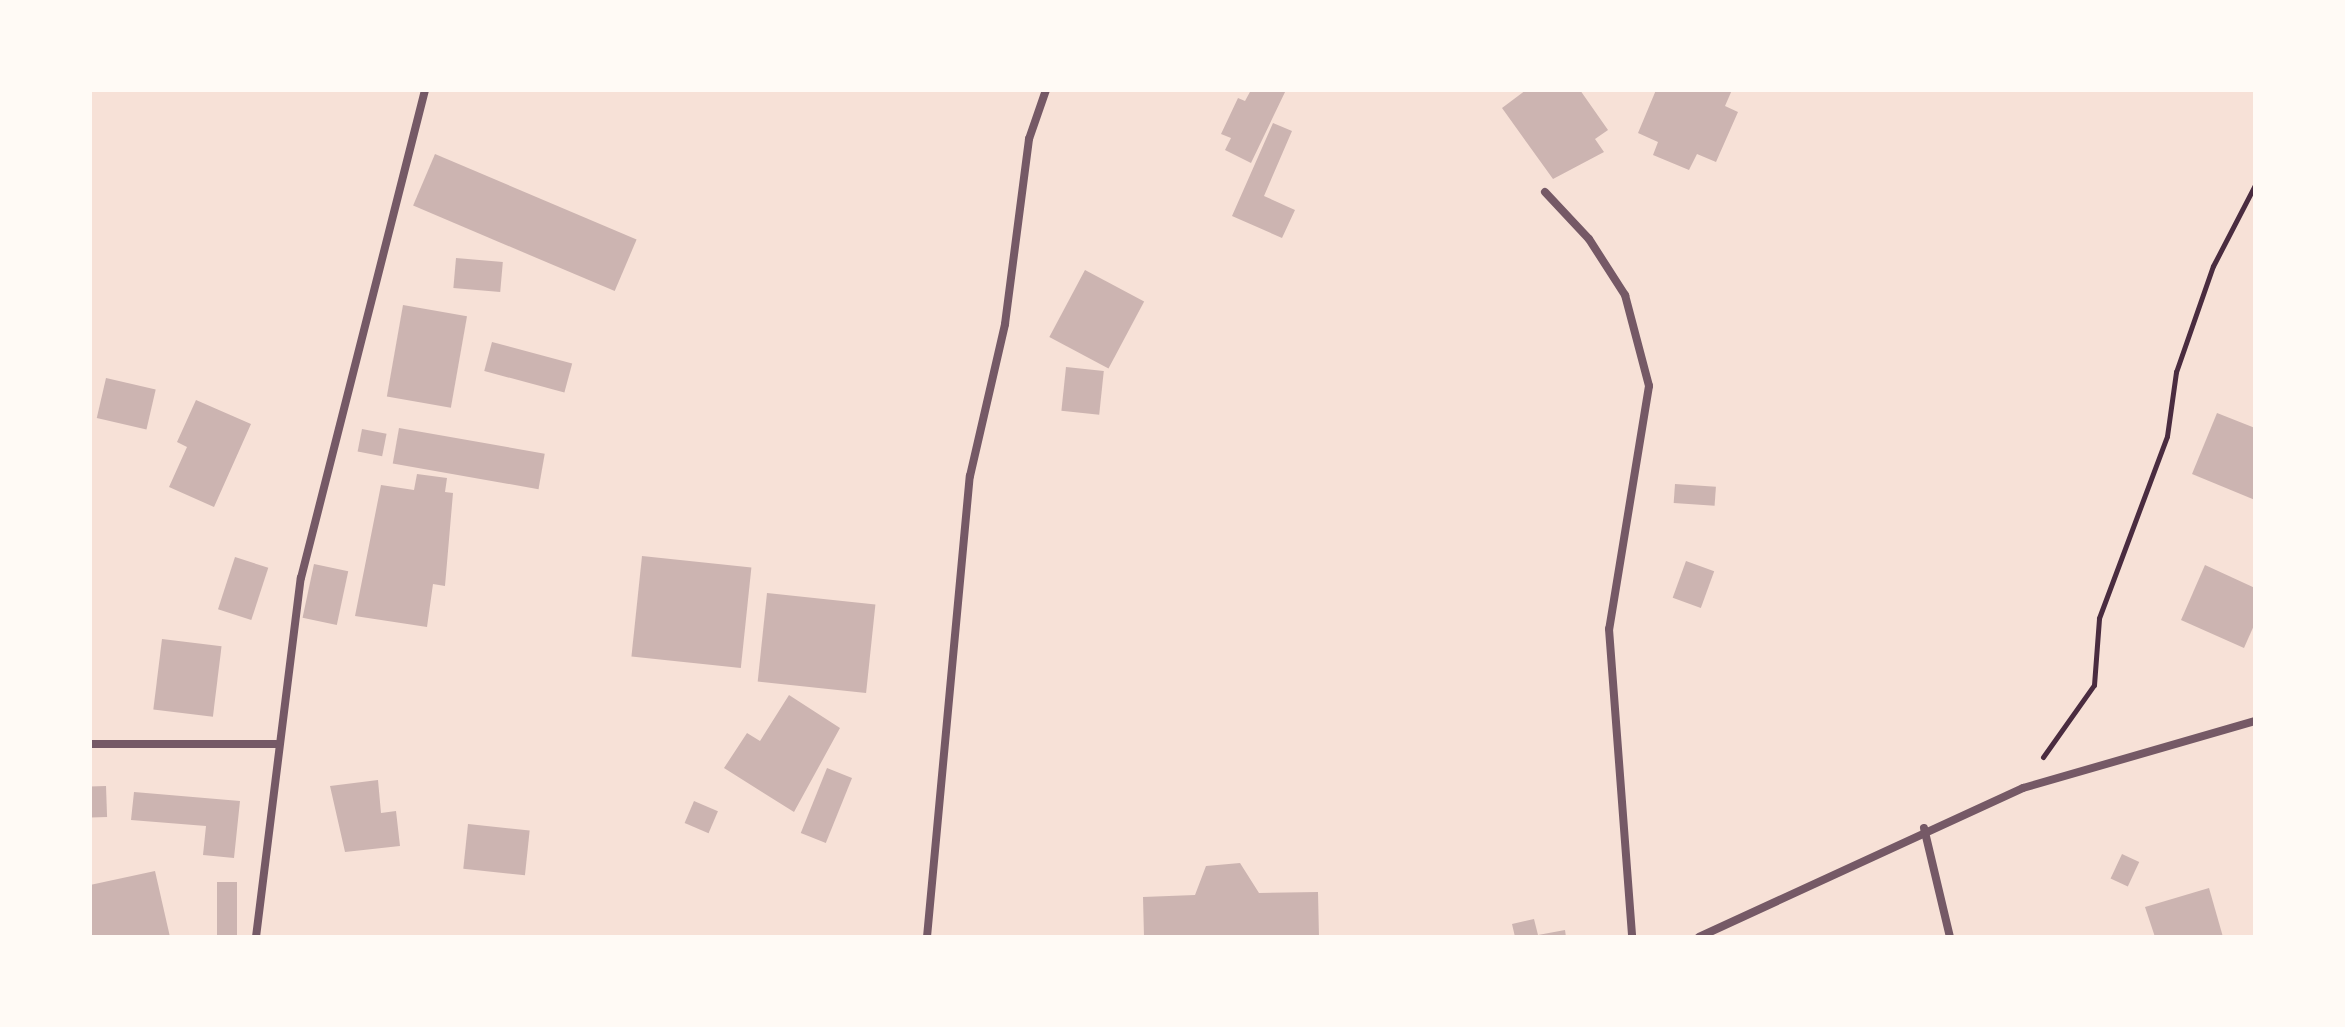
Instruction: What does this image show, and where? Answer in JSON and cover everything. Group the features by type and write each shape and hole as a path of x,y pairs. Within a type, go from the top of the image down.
{"street":[{"path":"256,937 276,744 328,457 425,90"},
{"path":"927,937 970,476 1005,324 1029,139 1046,90"},
{"path":"1545,192 1589,239 1625,295 1649,386 1609,629 1632,937"},
{"path":"1699,937 1924,828 2023,788 2255,721"},
{"path":"90,744 276,744"},
{"path":"1924,828 1950,937"}],"path":[{"path":"2023,788 2094,685 2099,618 2167,436 2176,372 2213,266 2255,185"}],"building":[{"path":"1251,90 1286,90 1251,163 1225,150 1231,138 1221,134 1238,98 1245,101"},
{"path":"1526,90 1580,90 1608,130 1595,139 1604,152 1553,179 1502,108"},
{"path":"1656,90 1732,90 1725,106 1738,112 1716,162 1697,154 1689,170 1653,155 1658,142 1638,133"},
{"path":"1273,123 1292,131 1264,196 1295,210 1282,238 1232,216"},
{"path":"435,154 637,240 615,291 413,206"},
{"path":"456,258 503,262 500,292 453,288"},
{"path":"1085,270 1144,301 1108,369 1049,337"},
{"path":"403,305 467,316 451,408 387,397"},
{"path":"492,342 572,363 564,392 484,371"},
{"path":"1066,367 1104,371 1099,415 1061,411"},
{"path":"106,378 156,389 146,429 97,418"},
{"path":"196,400 251,424 214,507 169,487 187,447 177,442"},
{"path":"2217,413 2255,428 2255,500 2192,474"},
{"path":"399,428 545,454 539,489 393,463"},
{"path":"362,429 387,434 382,456 358,452"},
{"path":"417,474 447,478 445,492 453,493 445,586 433,584 427,627 355,616 381,485 414,490"},
{"path":"1675,484 1716,487 1715,506 1674,503"},
{"path":"642,556 751,567 741,668 631,656"},
{"path":"235,557 268,568 251,620 218,609"},
{"path":"1686,561 1714,571 1701,608 1673,598"},
{"path":"314,564 348,571 337,625 303,618"},
{"path":"2205,565 2255,588 2255,623 2244,648 2181,620"},
{"path":"767,593 875,604 866,693 758,682"},
{"path":"162,639 222,646 213,717 153,709"},
{"path":"789,695 840,728 794,812 724,768 747,733 760,741"},
{"path":"827,768 852,778 826,843 801,833"},
{"path":"378,780 381,813 396,811 400,846 345,852 330,786"},
{"path":"106,786 107,817 91,818 90,787"},
{"path":"134,792 240,801 234,858 203,855 206,826 131,820"},
{"path":"694,801 718,811 709,833 685,823"},
{"path":"468,824 530,830 525,875 463,869"},
{"path":"2122,854 2139,862 2128,887 2111,878"},
{"path":"1240,863 1259,893 1318,892 1319,937 1144,937 1143,897 1195,895 1206,866"},
{"path":"155,871 170,937 90,937 90,885"},
{"path":"217,882 237,882 237,937 217,937"},
{"path":"2209,888 2223,937 2155,937 2145,907"},
{"path":"1534,919 1538,935 1565,930 1566,937 1515,937 1512,924"}]}
